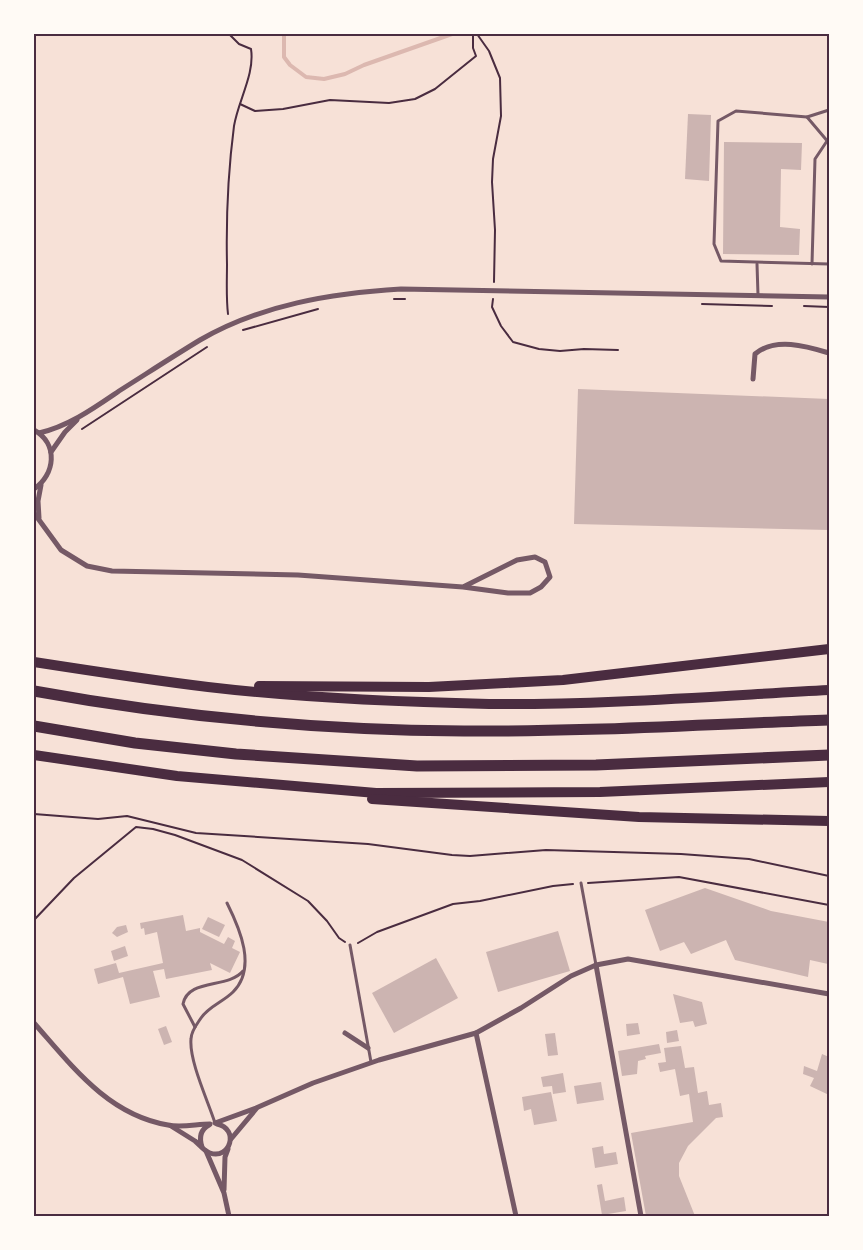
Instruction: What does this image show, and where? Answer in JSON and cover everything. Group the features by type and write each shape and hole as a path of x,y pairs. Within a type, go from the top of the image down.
{"highway":[{"path":"208,687 429,687 485,685 601,676 829,649"},
{"path":"34,662 208,687 272,693 358,699 491,704 634,700 829,690"},
{"path":"34,691 170,712 243,720 399,730 537,731 829,720"},
{"path":"34,726 135,743 236,754 417,766 596,765 829,754"},
{"path":"34,755 177,776 376,793 525,794 829,782"},
{"path":"274,785 392,801 569,813 639,817 829,821"}],"street":[{"path":"36,432 52,430 81,416 200,340 229,324 260,313 333,295 359,291 401,289 758,295 829,298"},
{"path":"753,379 755,354 768,346 775,344 792,345 829,354"},
{"path":"51,452 65,432 81,416"},
{"path":"34,489 48,475 51,452 46,442 36,432"},
{"path":"39,519 38,501 41,484"},
{"path":"34,513 48,534 62,550 87,566 112,571 298,575 463,587 493,592 530,593 541,588 550,577 545,562 535,557 517,560 463,587"},
{"path":"229,1216 224,1193 200,1143 201,1134 206,1126 256,1108 313,1083 371,1063 409,1051 450,1042 476,1033 572,976 596,965 628,959 829,994"},
{"path":"596,965 641,1216"},
{"path":"34,1023 98,1092 126,1112 152,1122 171,1126 220,1124 228,1130 230,1139 225,1157 224,1193"},
{"path":"344,1033 368,1048"},
{"path":"476,1033 516,1216"},
{"path":"230,1139 256,1108"},
{"path":"171,1126 204,1149 215,1154 228,1148"}],"lane":[{"path":"829,110 807,117 736,111 718,120 714,244 721,262 829,264"},
{"path":"807,117 829,142 815,158 812,264"},
{"path":"757,264 758,295"},
{"path":"582,883 596,965"},
{"path":"213,1124 192,1052 191,1038 195,1027 204,1014 232,993 240,983 245,970 244,945 227,903"},
{"path":"350,945 371,1063"},
{"path":"195,1027 183,1004 184,998 189,992 232,980 245,970"}],"path":[{"path":"228,314 226,234 234,124 252,66 251,49 239,44 230,34"},
{"path":"240,104 255,111 283,109 330,100 389,103 415,100 435,89 476,56 473,48 473,34"},
{"path":"477,34 489,51 500,78 501,116 493,159 492,182 496,230 492,307 501,326 513,342 560,352 584,349 618,350"},
{"path":"394,299 411,298"},
{"path":"698,304 776,306"},
{"path":"803,306 829,307"},
{"path":"236,332 324,307"},
{"path":"76,433 134,393 208,347"},
{"path":"34,814 98,819 127,816 196,833 368,844 452,855 470,856 546,850 681,854 749,859 829,876"},
{"path":"34,920 74,878 136,827 175,835 242,860 308,901 340,938 350,945 360,942 377,932 453,904 480,901 553,886 582,883 678,878 829,905"}],"building":[{"path":"688,114 711,115 709,181 685,179"},
{"path":"724,142 802,143 801,170 781,169 780,227 800,229 799,255 723,254"},
{"path":"578,389 829,399 829,530 574,524"},
{"path":"705,888 771,911 829,922 828,964 810,960 808,977 735,960 726,940 691,954 684,942 660,951 645,910"},
{"path":"183,915 186,931 200,928 200,932 224,944 228,937 235,941 232,948 240,952 230,973 210,963 212,970 166,979 164,969 153,971 160,997 130,1004 123,977 98,984 94,969 116,963 119,973 163,963 157,932 145,935 144,928 141,929 140,923"},
{"path":"208,917 225,925 219,937 202,929"},
{"path":"126,925 128,932 117,937 112,933 117,927"},
{"path":"558,931 570,971 498,992 486,952"},
{"path":"125,946 128,956 114,961 111,951"},
{"path":"436,958 458,998 394,1033 372,993"},
{"path":"673,994 702,1002 707,1024 695,1027 693,1021 680,1023"},
{"path":"638,1023 640,1034 627,1036 626,1024"},
{"path":"166,1026 172,1042 164,1045 158,1029"},
{"path":"677,1030 679,1041 667,1043 666,1032"},
{"path":"555,1033 558,1055 548,1056 545,1034"},
{"path":"659,1044 661,1053 645,1056 646,1059 638,1061 637,1074 622,1076 618,1051"},
{"path":"681,1046 685,1068 694,1067 698,1093 707,1091 709,1105 721,1103 723,1117 716,1118 688,1146 679,1163 679,1176 695,1216 646,1216 631,1133 693,1122 689,1094 680,1096 675,1069 660,1072 658,1063 666,1062 664,1048"},
{"path":"822,1054 829,1057 829,1095 810,1086 814,1078 803,1074 804,1066 817,1071"},
{"path":"563,1073 566,1092 553,1094 552,1086 543,1087 541,1077"},
{"path":"601,1082 604,1100 577,1104 574,1086"},
{"path":"551,1092 557,1121 534,1125 531,1109 524,1111 522,1097"},
{"path":"603,1146 604,1154 616,1152 618,1164 595,1168 592,1148"},
{"path":"602,1184 605,1201 624,1197 626,1211 602,1215 597,1185"}],"waterway":[{"path":"284,34 284,57 290,65 306,77 324,79 345,74 364,65 452,34"}]}
